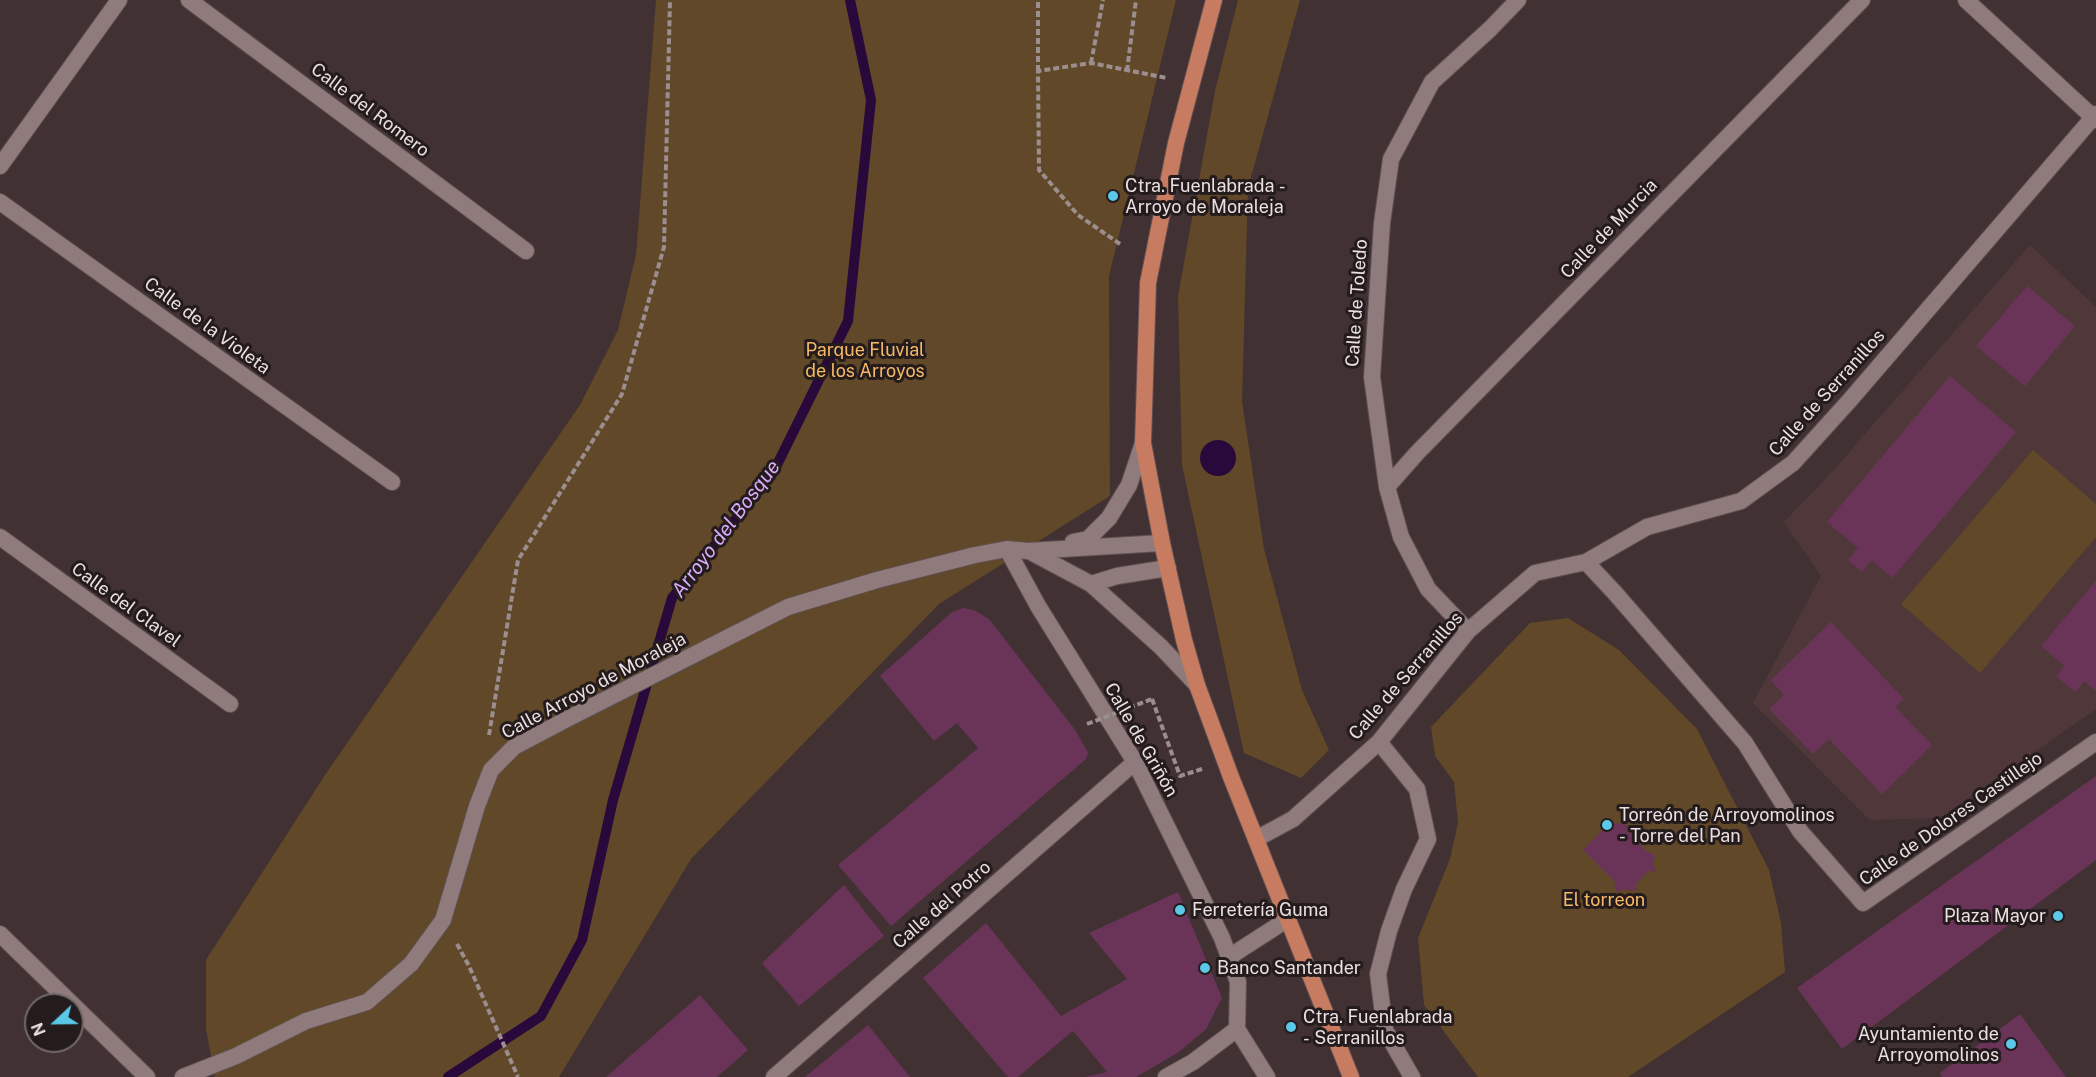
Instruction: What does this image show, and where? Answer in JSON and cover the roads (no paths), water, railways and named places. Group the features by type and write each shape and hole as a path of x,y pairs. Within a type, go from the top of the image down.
{"main road":[{"path":"1214,0 1176,143 1148,283 1143,443 1162,543 1197,685 1351,1077"}],"street":[{"path":"0,166 119,0"},
{"name":"Calle del Romero","path":"189,0 526,251"},
{"name":"Calle de Toledo","path":"1468,631 1428,589 1401,537 1387,487 1372,377 1382,223 1391,159 1432,82 1518,0"},
{"name":"Calle de Murcia","path":"1387,487 1417,453 1862,0"},
{"path":"1966,0 2095,117"},
{"name":"Calle de Serranillos","path":"1256,839 1293,819 1379,742 1468,631 1535,573 1586,562 1647,527 1741,501 1794,463 2095,117"},
{"name":"Calle de la Violeta","path":"0,202 392,482"},
{"path":"1028,550 1088,539 1109,518 1129,485 1143,443"},
{"name":"Calle del Clavel","path":"0,537 230,704"},
{"path":"1028,550 1162,543"},
{"name":"Calle Arroyo de Moraleja","path":"183,1077 236,1056 306,1021 367,1002 411,964 443,920 477,806 491,770 514,747 788,608 877,580 975,555 1007,549 1028,550"},
{"name":"Calle de Griñón","path":"1007,549 1038,606 1135,762 1222,938 1238,982 1237,1029"},
{"path":"1028,550 1091,584 1161,647 1197,685"},
{"name":"Calle de Dolores Castillejo","path":"1586,562 1616,593 1745,743 1800,831 1863,903 2096,742"},
{"path":"1091,584 1117,576 1168,568"},
{"path":"1379,742 1417,789 1428,839 1404,890 1389,931 1378,974 1385,1030 1412,1077"},
{"name":"Calle del Potro","path":"774,1077 1135,762"},
{"path":"1229,957 1288,919"},
{"path":"4,945 147,1077"},
{"path":"1166,1077 1194,1062 1237,1029 1267,1077"}],"waterway":[{"name":"Arroyo del Bosque","path":"448,1077 541,1016 582,940 613,800 672,598 773,473 848,321 871,100 850,0"}],"place":[{"name":"Ctra. Fuenlabrada - Arroyo de Moraleja","path":"1113,196"},
{"name":"Torreón de Arroyomolinos - Torre del Pan","path":"1607,825"},
{"name":"Ferretería Guma","path":"1180,910"},
{"name":"Plaza Mayor","path":"2058,916"},
{"name":"Banco Santander","path":"1205,968"},
{"name":"Ctra. Fuenlabrada - Serranillos","path":"1291,1027"},
{"name":"Ayuntamiento de Arroyomolinos","path":"2011,1044"}],"park label":[{"name":"Parque Fluvial de los Arroyos","path":"865,360"},
{"name":"El torreon","path":"1604,900"}]}
